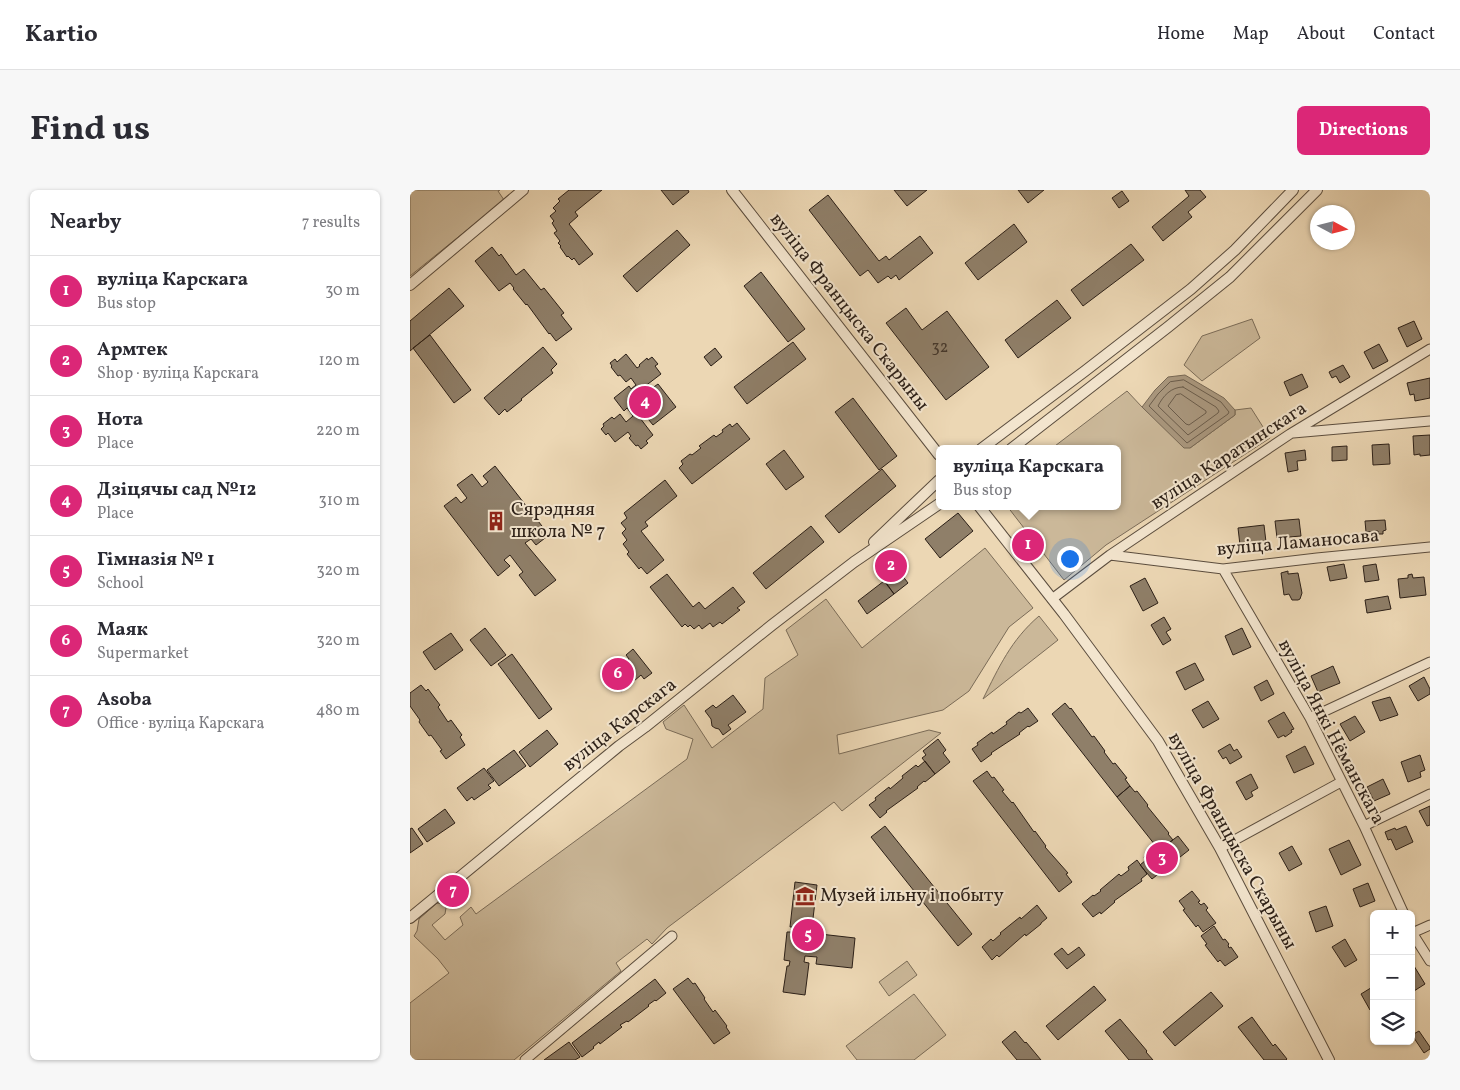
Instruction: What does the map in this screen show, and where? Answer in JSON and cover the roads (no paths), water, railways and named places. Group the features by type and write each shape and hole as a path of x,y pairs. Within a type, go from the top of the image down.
{"street":[{"path":"410,285 524,190"},
{"name":"вуліца Францыска Скарыны","path":"732,190 936,451"},
{"path":"986,445 1191,289 1234,250 1292,190"},
{"path":"1016,445 1230,277 1317,190"},
{"name":"вуліца Каратынскага","path":"1052,599 1110,555 1290,434 1430,349"},
{"path":"1290,434 1430,421"},
{"name":"вуліца Карскага","path":"854,562 936,483"},
{"name":"вуліца Карскага","path":"410,918 619,746 653,722 772,625 854,562 936,506"},
{"name":"вуліца Францыска Скарыны","path":"982,510 1052,599 1158,741 1220,848 1330,1060"},
{"name":"вуліца Ламаносава","path":"1110,555 1223,569 1430,547"},
{"name":"вуліца Янкі Нёманскага","path":"1223,569 1310,718 1364,826 1402,910"},
{"path":"1310,718 1430,662"},
{"path":"1220,848 1341,782"},
{"path":"1364,826 1430,794"},
{"path":"1415,931 1430,925"},
{"path":"525,1060 672,936"},
{"path":"1415,937 1430,961"}],"water":[{"path":"1185,375 1224,398 1235,410 1235,415 1190,448 1184,448 1142,407 1168,377"}],"place":[{"name":"Дзіцячы сад №12","path":"645,402"},
{"name":"Сярэдняя школа № 7","path":"496,521"},
{"name":"вуліца Карскага","path":"1028,545"},
{"name":"Армтек","path":"891,566"},
{"name":"Маяк","path":"618,674"},
{"name":"Нота","path":"1162,858"},
{"name":"Asoba","path":"453,891"},
{"name":"Музей ільну і побыту","path":"805,896"},
{"name":"Гімназія № 1","path":"808,935"}]}
